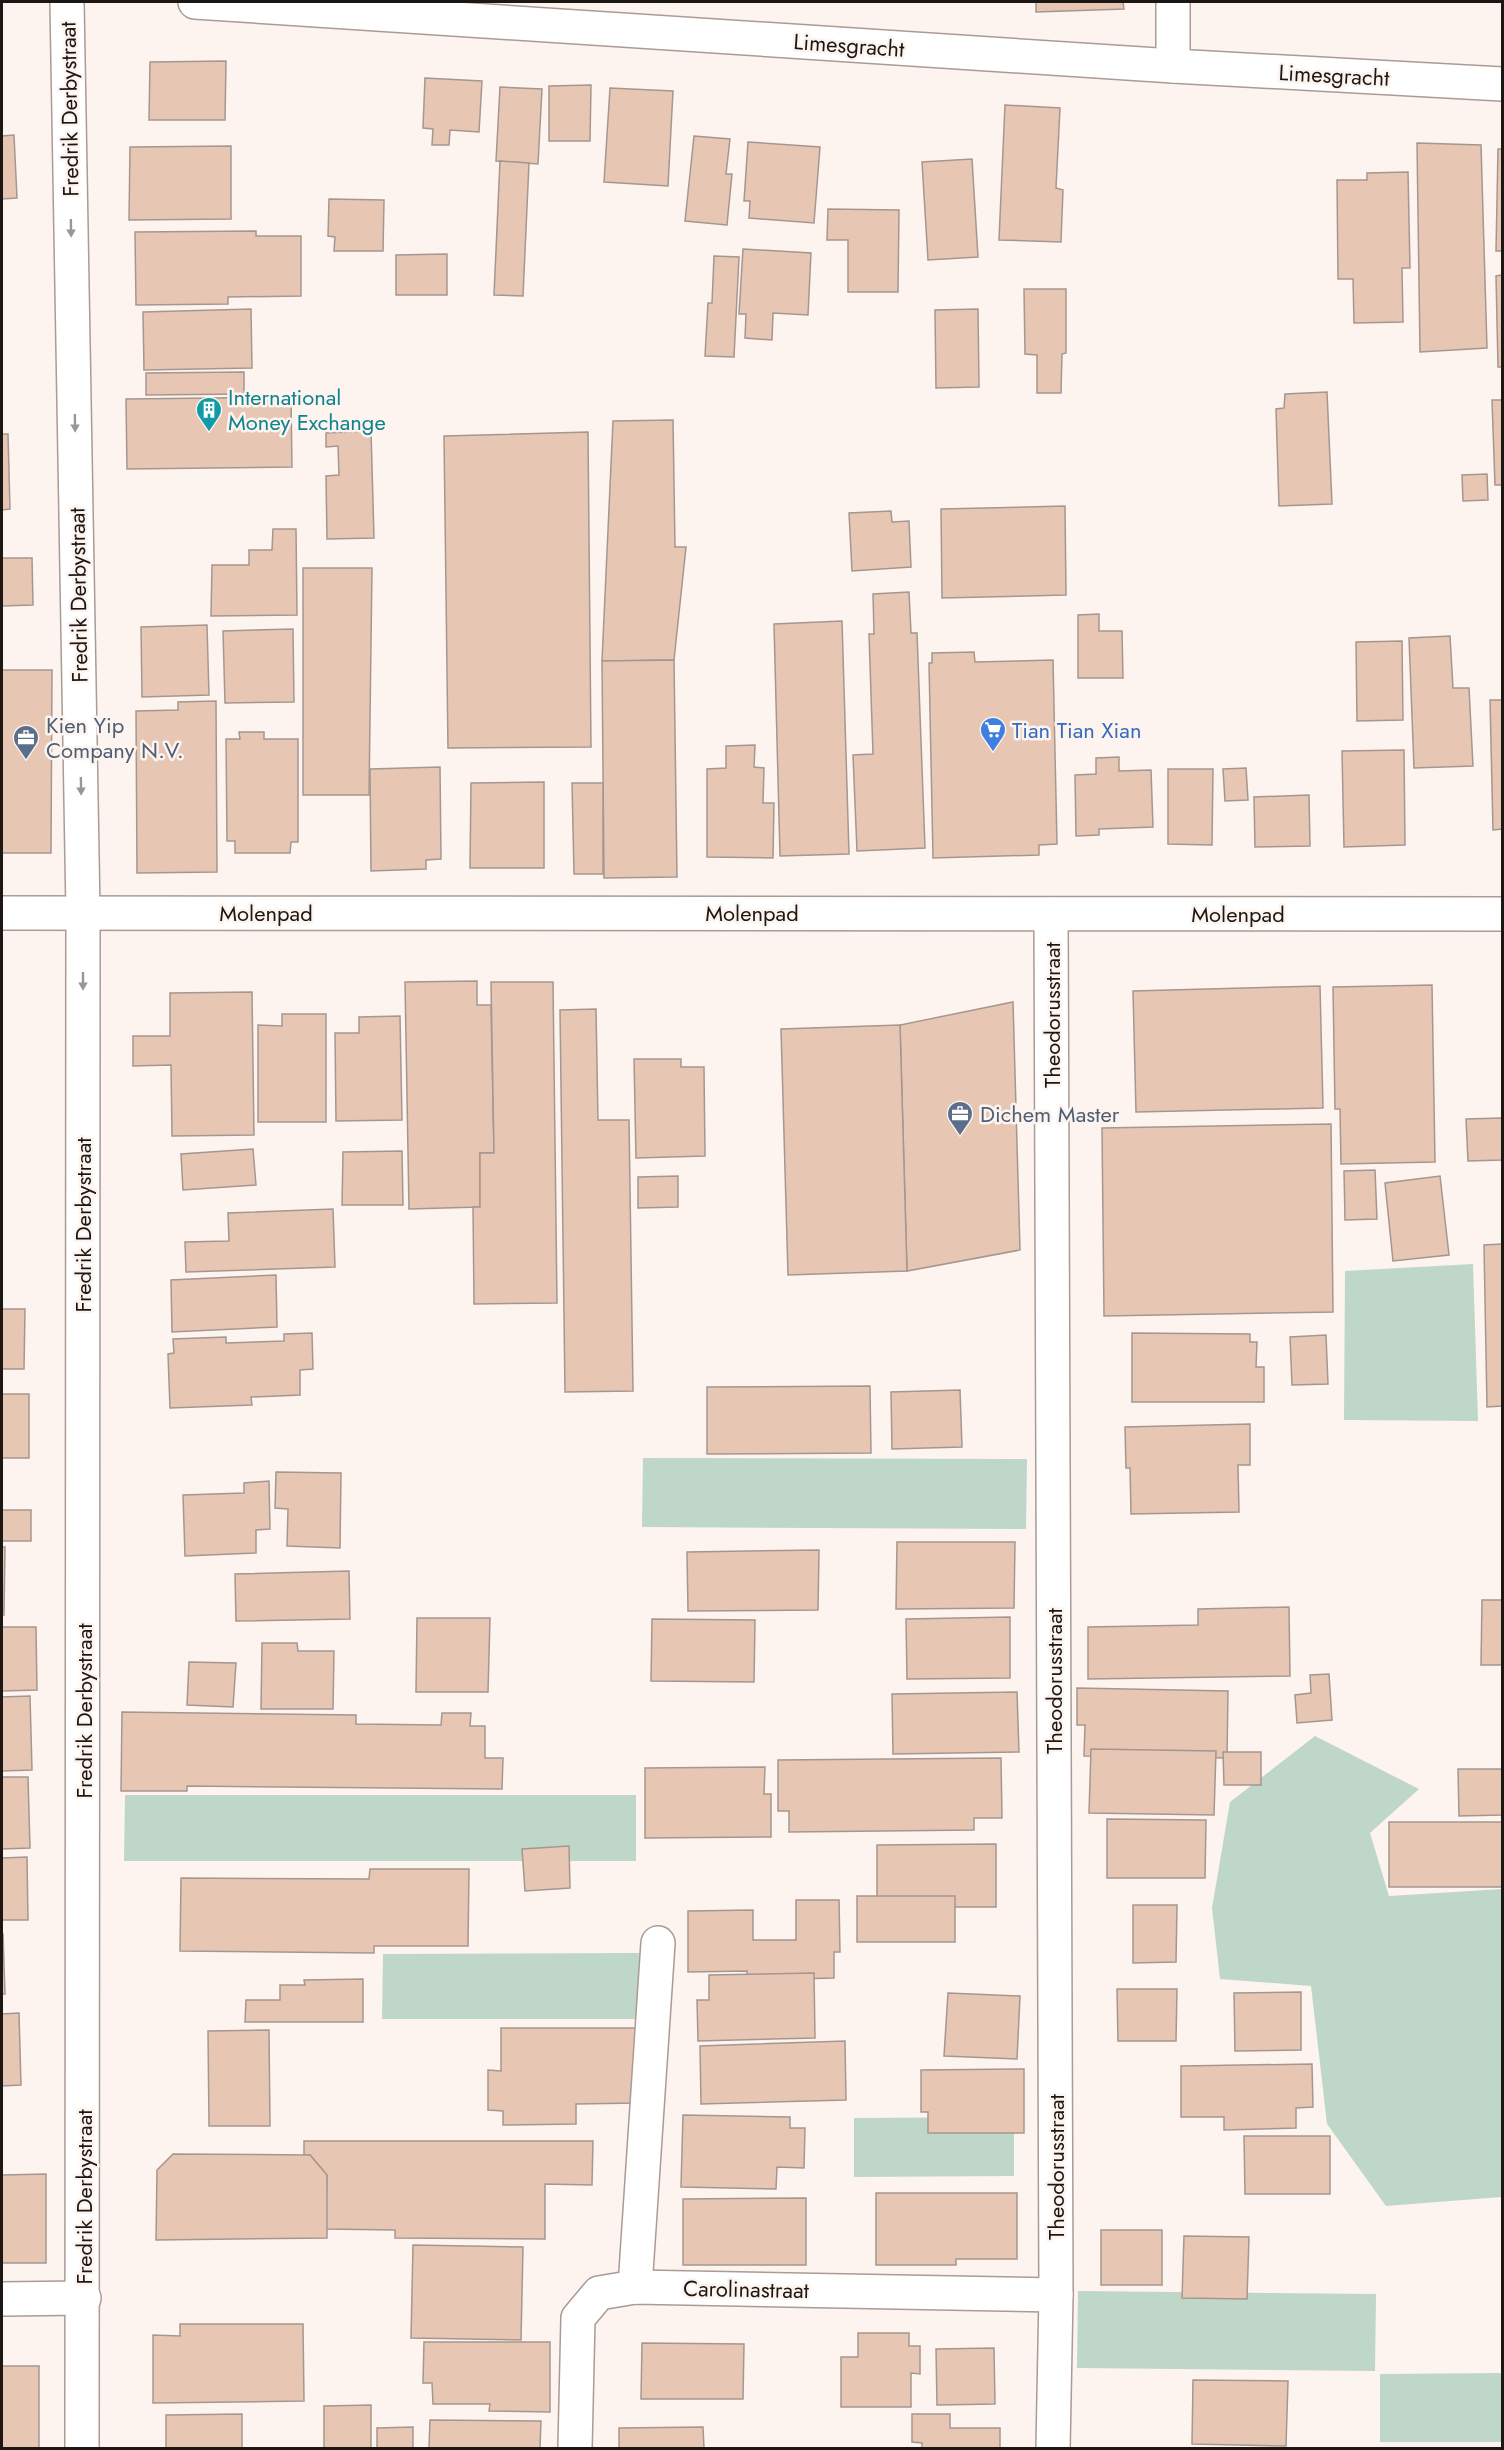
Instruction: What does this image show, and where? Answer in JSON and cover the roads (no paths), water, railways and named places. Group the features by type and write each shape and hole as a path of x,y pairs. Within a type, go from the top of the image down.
{"street":[{"name":"Fredrik Derbystraat","path":"67,2 83,912 84,2298 82,2448"},
{"name":"Limesgracht","path":"195,2 1173,66 1503,84"},
{"path":"1173,2 1173,66"},
{"name":"Molenpad","path":"2,913 1503,914"},
{"name":"Theodorusstraat","path":"1051,914 1056,2295 1053,2448"},
{"path":"635,2287 658,1943"},
{"name":"Carolinastraat","path":"575,2448 578,2318 599,2293 635,2287 1056,2295"},
{"path":"2,2298 84,2298"}],"place":[{"name":"International Money Exchange","path":"209,433"},
{"name":"Tian Tian Xian","path":"993,753"},
{"name":"Kien Yip Company N.V.","path":"26,761"},
{"name":"Dichem Master","path":"960,1137"}]}
